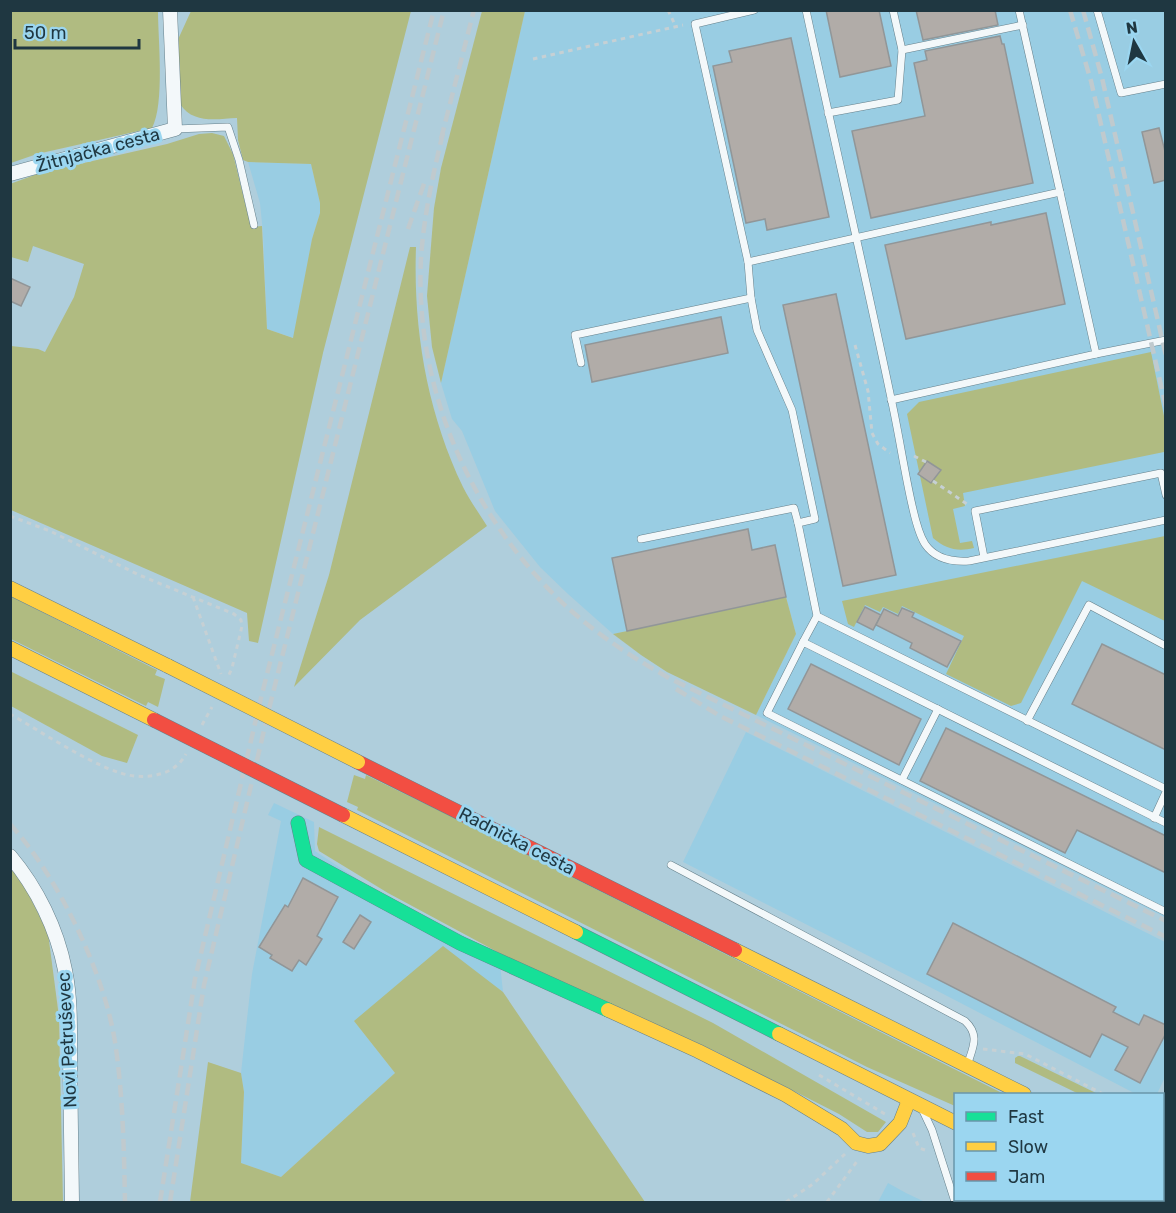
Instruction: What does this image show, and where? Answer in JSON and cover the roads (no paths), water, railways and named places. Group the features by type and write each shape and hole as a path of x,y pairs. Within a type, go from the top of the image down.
{"main road":[{"name":"Radnička cesta","path":"10,588 1020,1093"},
{"path":"10,648 954,1122"},
{"path":"298,824 306,860 460,943 698,1051 786,1095 826,1118 862,1145 880,1144 889,1137 915,1103"}],"street":[{"name":"Žitnjačka cesta","path":"10,174 175,129 170,10"},
{"name":"Novi Petruševec","path":"10,856 25,873 36,893 60,948 66,972 69,1017 72,1203"}],"lane":[{"path":"754,10 695,24 748,262 751,298 758,330 792,410 815,519 798,523"},
{"path":"806,10 914,515 925,545 934,554 957,562 1166,520"},
{"path":"828,113 897,100 902,50 893,10"},
{"path":"1019,10 1096,354"},
{"path":"1097,10 1121,93 1166,84"},
{"path":"902,50 1023,25"},
{"path":"175,129 228,127 240,160 254,225"},
{"path":"748,262 1060,192"},
{"path":"581,363 575,335 751,298"},
{"path":"891,400 1166,340"},
{"path":"984,556 975,511 1161,473 1166,495"},
{"path":"641,539 794,508 817,616 767,713 1166,912"},
{"path":"1027,721 1089,605 1166,646"},
{"path":"817,616 1166,791 1154,818"},
{"path":"803,642 1166,823"},
{"path":"902,780 938,710"},
{"path":"671,865 965,1021 972,1028 975,1036 967,1066"},
{"path":"915,1103 932,1130 954,1200"},
{"path":"946,1175 954,1179"},
{"path":"992,1201 1000,1203"}],"railway":[{"path":"160,1202 195,979 261,698 434,10"},
{"path":"170,1202 204,985 270,705 444,10"},
{"path":"441,139 474,10"},
{"path":"1070,10 1091,81 1166,407"},
{"path":"1083,10 1102,78 1166,356"},
{"path":"443,133 429,195 421,258 421,307 428,356 439,403 456,449 477,493 504,535 534,573 591,628 669,678 1166,921"},
{"path":"408,229 425,181"},
{"path":"676,689 720,716 1166,937"},
{"path":"10,824 28,846 61,898 90,956 101,986 118,1062 123,1122 125,1202"}]}
